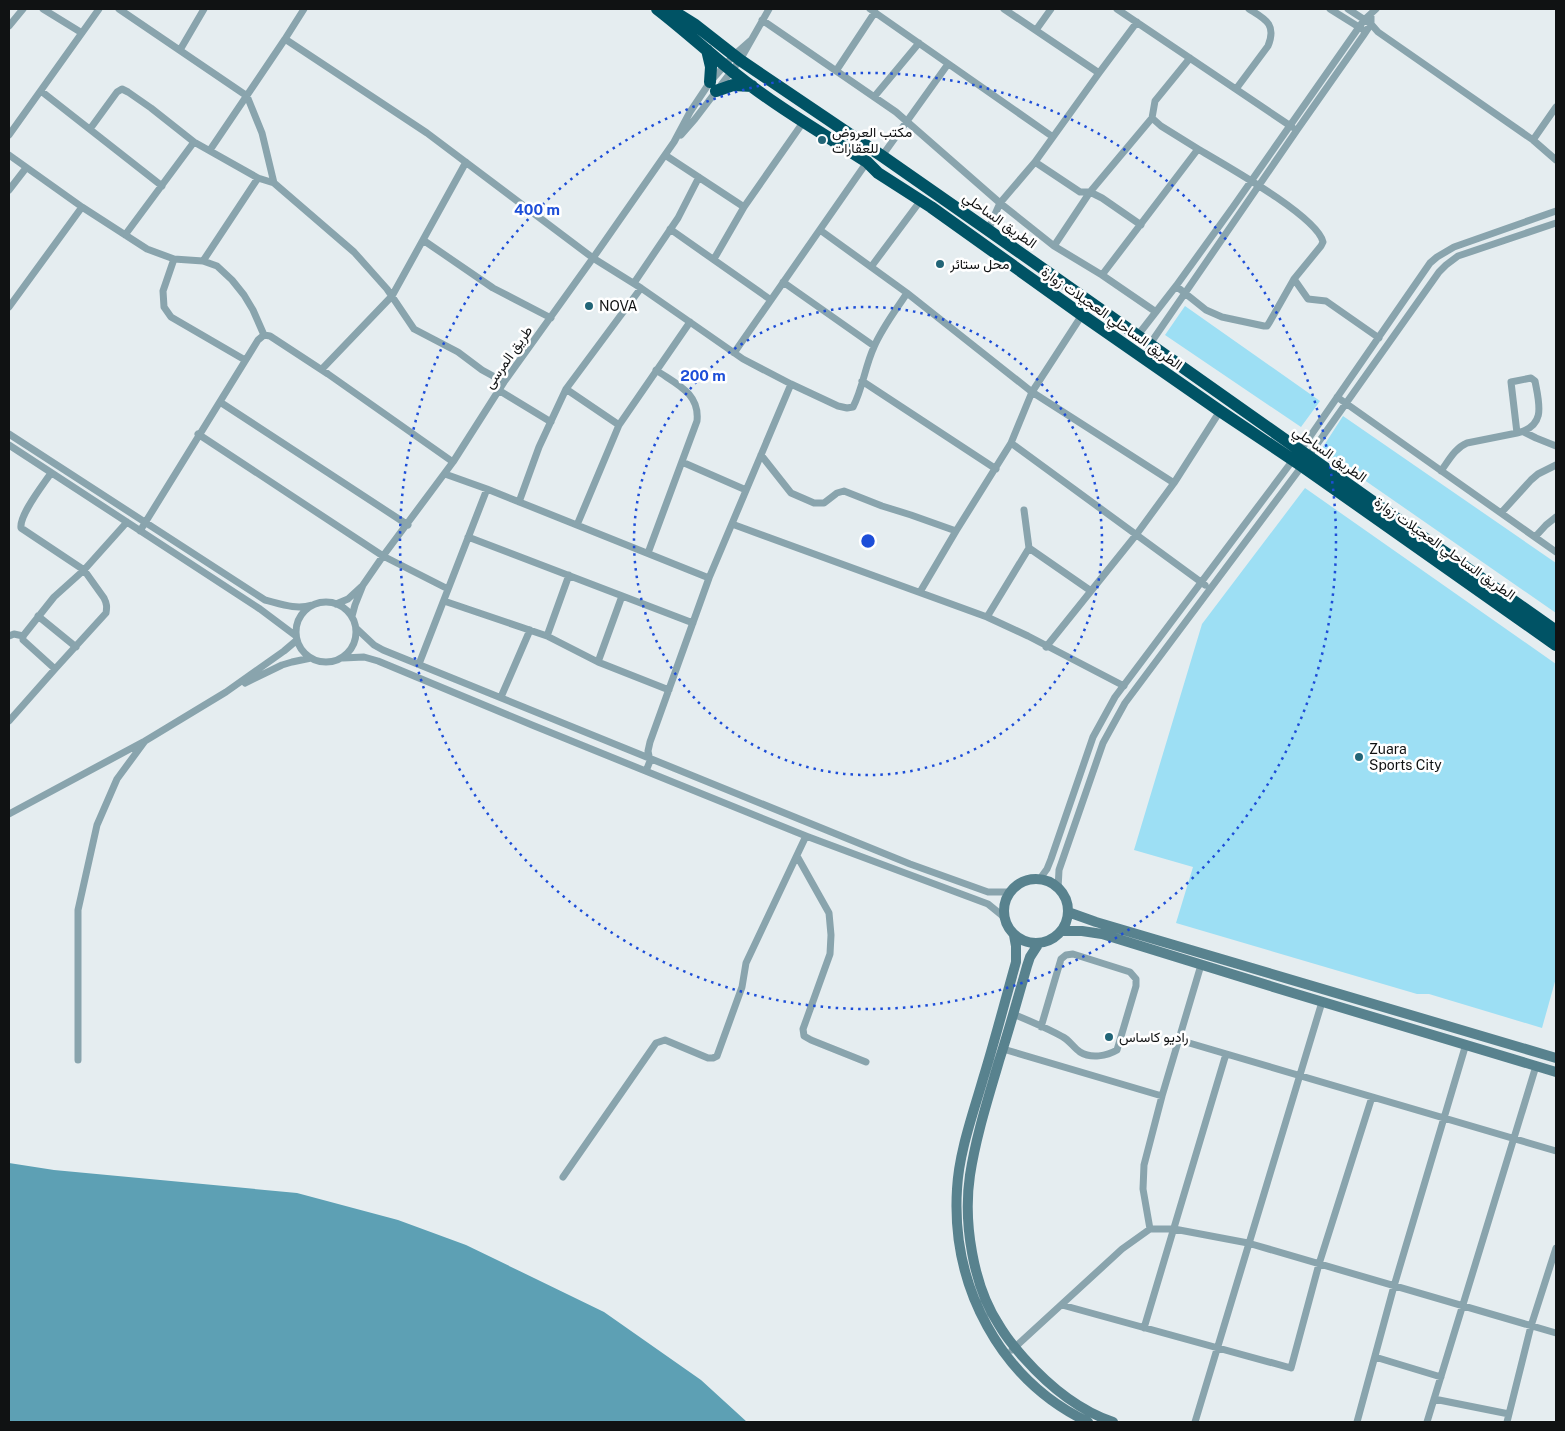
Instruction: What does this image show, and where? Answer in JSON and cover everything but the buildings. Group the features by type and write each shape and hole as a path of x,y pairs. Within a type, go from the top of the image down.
{"highway":[{"name":"الطريق الساحلي العجيلات زوارة","path":"657,9 706,50 733,63 752,86 867,162 878,173 920,200 1220,411 1301,459 1556,645"},
{"name":"الطريق الساحلي","path":"670,9 694,24 733,63 882,156 1138,335 1301,459 1556,631"},
{"path":"706,50 711,67 713,87 752,86"}],"street":[{"path":"9,26 23,9"},
{"path":"43,9 82,33"},
{"path":"9,135 100,9"},
{"path":"119,9 247,96 262,133 274,183"},
{"path":"180,50 204,9"},
{"path":"210,150 286,39 304,9"},
{"name":"طريق المرسى","path":"336,604 348,599 363,585 408,525 445,474 504,382 594,258 674,142 690,112 751,40 769,9"},
{"path":"1004,9 1099,73"},
{"path":"1036,30 1050,9"},
{"path":"1117,9 1297,130"},
{"path":"1236,89 1268,46 1271,38 1271,30 1267,21 1249,9"},
{"path":"1330,9 1363,30 1378,32"},
{"path":"1348,9 1533,140 1556,160"},
{"path":"836,71 872,10 1053,137"},
{"path":"1150,344 1297,130 1363,30 1364,20 1374,11"},
{"path":"1138,335 1176,286 1290,125 1363,30 1371,24 1374,11"},
{"path":"762,20 896,112 1000,203 1054,246 1102,274 1156,312"},
{"path":"988,230 1000,203 1036,162 1137,22"},
{"path":"286,39 427,134 594,258 634,283 743,359 838,406 853,407 858,398 874,346 907,293"},
{"path":"874,97 919,43"},
{"path":"1054,246 1090,192 1152,118 1155,101 1190,58"},
{"path":"882,156 948,64"},
{"path":"90,129 117,92 122,90 128,92 194,142 258,178 274,183 354,252 392,296 414,329 458,352 482,370 504,382"},
{"path":"40,91 162,186"},
{"path":"1533,140 1556,107"},
{"path":"1152,118 1161,126 1251,180 1310,222 1323,239 1321,246 1294,279 1268,326 1222,317 1206,310 1176,286"},
{"path":"714,259 744,207 804,121"},
{"path":"125,235 194,142"},
{"path":"1102,274 1198,149"},
{"path":"9,155 82,207 147,249 174,260 203,261 217,266 244,295 253,310 264,336"},
{"path":"665,155 744,207"},
{"path":"322,369 392,296 466,162"},
{"path":"734,353 867,162"},
{"path":"1036,162 1080,192 1090,192 1102,198 1141,225"},
{"path":"9,190 26,168"},
{"path":"634,283 678,218 699,177"},
{"path":"203,261 258,178"},
{"path":"871,267 920,200"},
{"path":"9,307 82,207"},
{"path":"1233,207 1241,212"},
{"path":"1058,889 1059,870 1103,743 1125,703 1210,589 1301,459 1338,397 1430,263 1436,257 1454,247 1556,211"},
{"path":"1039,880 1048,869 1052,859 1093,737 1115,697 1201,583 1347,404 1439,272 1458,256 1556,223"},
{"path":"670,229 771,300"},
{"path":"820,230 907,293 1032,392 1174,483"},
{"path":"423,240 493,288 550,318"},
{"path":"174,260 163,291 164,307 171,317 246,360"},
{"path":"1294,279 1308,299 1326,301 1379,338"},
{"path":"783,282 874,346"},
{"path":"519,502 540,447 566,389 641,288"},
{"path":"920,592 1012,444 1032,392 1082,315"},
{"path":"577,525 619,425 690,322"},
{"path":"1387,328 1396,334"},
{"path":"140,531 198,434 258,340 264,336 270,336 322,369 453,462"},
{"path":"648,553 697,421 698,411 693,399 684,389 656,370"},
{"path":"1442,471 1451,456 1462,445 1521,432 1534,423 1540,411 1535,381 1531,378 1511,382 1521,432"},
{"path":"862,381 996,469"},
{"path":"646,771 650,758 648,747 709,578 791,384"},
{"path":"566,389 619,425"},
{"path":"500,391 551,422"},
{"path":"1338,397 1556,552"},
{"path":"220,402 408,525"},
{"path":"1046,647 1174,483 1220,411"},
{"path":"1521,432 1556,446"},
{"path":"9,434 265,600 294,608 303,608 322,602 342,606 352,616 357,629 374,645 910,864 988,892 1010,892"},
{"path":"198,434 383,556 448,589"},
{"path":"1012,444 1210,589"},
{"path":"9,446 260,609 296,638 304,654 318,662 327,663 343,658 364,657 378,660 532,725 806,836 988,904 1004,917"},
{"path":"761,455 791,492 814,503 824,503 837,493 844,491 956,532"},
{"path":"682,462 746,490"},
{"path":"1501,513 1531,480 1538,474 1556,465"},
{"path":"9,721 106,613 107,608 104,598 84,570 21,528 21,520 51,473"},
{"path":"445,474 709,578"},
{"path":"419,664 487,489"},
{"path":"987,617 1029,548 1024,510"},
{"path":"1535,537 1556,517"},
{"path":"23,636 54,597 84,570 127,522"},
{"path":"732,524 987,617 1124,686"},
{"path":"468,537 693,623"},
{"path":"1029,548 1091,591"},
{"path":"547,636 569,575"},
{"name":"طريق المرسى","path":"352,616 363,585"},
{"path":"598,662 622,596"},
{"path":"444,601 547,636 598,662 669,690"},
{"path":"9,814 145,741 226,692 284,651 296,638 297,624 303,613 312,605"},
{"path":"38,616 76,647"},
{"path":"343,658 351,650 356,640 357,629"},
{"path":"501,697 530,630"},
{"path":"9,636 14,634 23,636"},
{"path":"23,636 23,640 55,669"},
{"path":"226,692 282,665 311,658"},
{"path":"1098,728 1108,734"},
{"path":"78,1060 78,910 97,825 117,779 145,741"},
{"path":"563,1177 656,1043 665,1040 708,1058 717,1056 742,987 746,963 806,836"},
{"path":"797,856 829,913 831,935 830,954 803,1029 804,1036 866,1062"},
{"path":"1028,880 1046,881 1058,889 1064,895 1068,912 1065,925 1061,931 1051,939 1039,943 1030,943 1014,935 1004,917 1005,904 1010,892 1028,880"},
{"path":"1068,912 1096,922 1556,1058"},
{"path":"1061,931 1082,931 1102,934 1556,1072"},
{"path":"1014,935 1016,962 969,1151 968,1218 972,1252 982,1290 990,1308 998,1324 1015,1348 1043,1379 1063,1395 1104,1419 1113,1422"},
{"path":"1039,943 1030,957 984,1112 957,1188 958,1226 961,1254 971,1293 988,1330 1006,1355 1036,1388 1053,1402 1088,1422"},
{"path":"1013,1014 1041,1027 1065,1038 1081,1053 1090,1056 1111,1054 1117,1050 1136,986 1136,979 1130,972 1073,954 1066,955 1061,959 1041,1027"},
{"path":"1150,1229 1143,1189 1144,1165 1162,1096 1201,965"},
{"path":"1293,993 1297,981"},
{"path":"1195,1422 1322,1002"},
{"path":"1179,1040 1556,1151"},
{"path":"1357,1422 1394,1286 1466,1044"},
{"path":"1003,1050 1162,1096"},
{"path":"1144,1328 1226,1054"},
{"path":"1427,1422 1536,1066"},
{"path":"1062,1305 1291,1368 1319,1264 1372,1097"},
{"path":"1006,1355 1122,1249 1150,1229 1174,1228 1248,1243 1556,1333"},
{"path":"1507,1422 1531,1326 1556,1248"},
{"path":"1374,1358 1441,1377"},
{"path":"1434,1399 1509,1414"}],"shaded area":[{"path":"1185,306 1320,401 1301,427 1165,335"},
{"path":"1343,416 1556,563 1556,613 1321,450"},
{"name":"Zuara Sports City","path":"1305,488 1556,664 1556,978 1542,1028 1429,994 1417,994 1176,923 1193,867 1134,850 1202,624"},
{"path":"9,1163 54,1170 297,1193 398,1220 466,1245 604,1312 701,1380 747,1422 9,1422"}],"place":[{"name":"مكتب العروض للعقارات","path":"822,140"},
{"name":"محل ستائر","path":"940,264"},
{"name":"NOVA","path":"589,306"},
{"name":"Zuara Sports City","path":"1359,757"},
{"name":"راديو كاساس","path":"1109,1037"}]}
